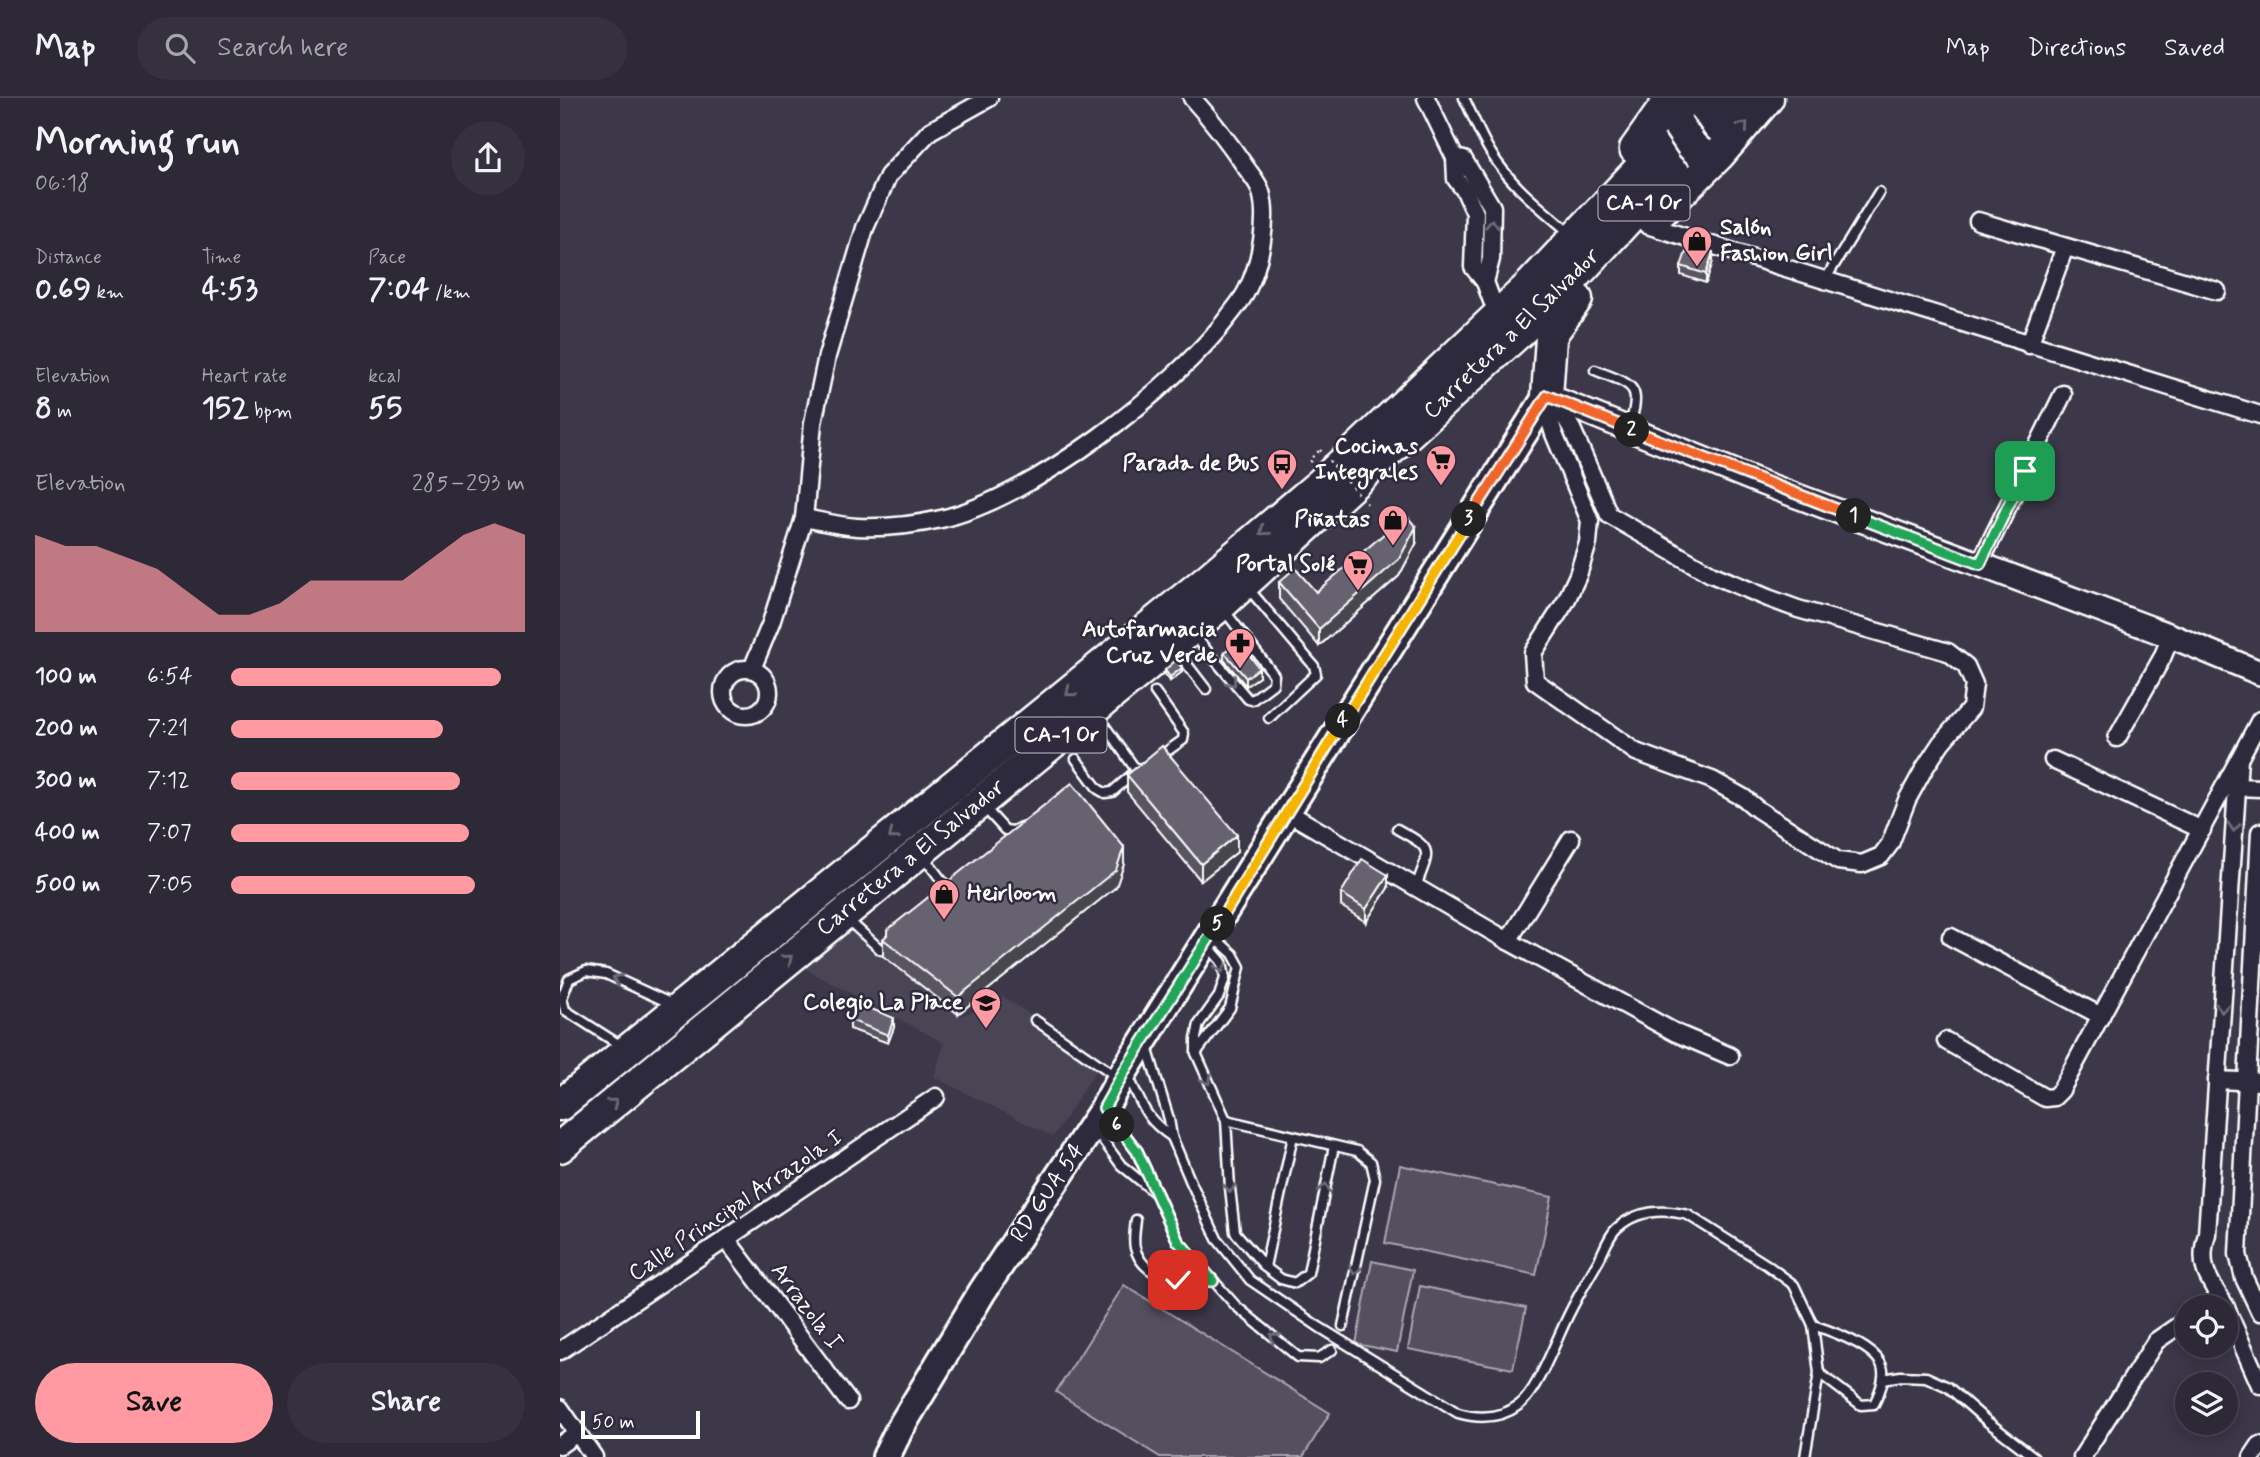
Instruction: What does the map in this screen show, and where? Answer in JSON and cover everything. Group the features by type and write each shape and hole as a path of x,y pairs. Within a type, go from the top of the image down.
{"highway":[{"name":"Carretera a El Salvador","path":"560,1147 1221,605 1281,552 1547,307 1740,98"},
{"path":"1281,552 1315,533 1408,455 1512,361 1577,299 1709,154 1768,98"},
{"path":"1315,471 1351,430 1488,291 1564,228 1635,149 1685,104"},
{"path":"1685,104 1692,146 1709,154"},
{"name":"Carretera a El Salvador","path":"560,1105 1209,578 1315,471 1530,285 1685,104"},
{"path":"1547,396 1551,338 1577,299"},
{"path":"1512,361 1527,357 1534,359 1539,365 1547,396"}],"main road":[{"name":"RD GUA 54","path":"887,1457 899,1430 982,1292 1098,1117 1547,396"}],"street":[{"path":"752,669 771,623 804,518 813,423 827,356 865,228 888,176 930,131 989,98"},
{"path":"804,518 856,527 906,525 943,519 984,504 1034,480 1076,452 1137,407 1199,352 1247,291 1264,228 1261,190 1217,125 1192,98"},
{"path":"1426,98 1455,158 1465,160 1492,207 1488,291"},
{"path":"1978,221 2217,291"},
{"path":"1647,225 2260,415"},
{"path":"2029,345 2065,247"},
{"path":"1980,564 2063,394"},
{"path":"1547,396 1765,484 2171,636 2260,673"},
{"path":"1547,396 1572,429 1609,515 1711,574 1798,609 1948,652 1966,666 1974,684 1971,708 1941,743 1924,769 1907,800 1891,844 1881,856 1862,864 1838,861 1744,798 1712,780 1636,752 1535,681 1533,653 1578,575 1588,543 1590,521 1554,434 1547,396"},
{"path":"1590,521 1609,515"},
{"path":"2118,738 2162,658 2171,636"},
{"path":"1946,1041 2045,1098 2054,1097 2061,1090 2260,720"},
{"path":"2218,1295 2204,1272 2203,1259 2207,1234 2239,759"},
{"path":"2053,760 2202,830"},
{"path":"2237,787 2260,788"},
{"path":"1287,812 1508,941 1676,1033 1730,1056"},
{"path":"2238,1305 2258,1300 2244,1278 2238,1254 2254,1081 2260,832"},
{"path":"1508,941 1571,839"},
{"path":"2228,911 2256,913"},
{"path":"1951,937 2101,1016"},
{"path":"2217,1080 2254,1081"},
{"name":"Calle Principal Arrazola I","path":"560,1351 936,1097"},
{"name":"Arrazola I","path":"727,1240 848,1401"},
{"path":"2082,1457 2156,1341 2175,1328"},
{"path":"2238,1335 2260,1385"},
{"path":"560,1408 594,1457"},
{"path":"560,1444 577,1433"},
{"path":"2252,1457 2260,1445"}],"lane":[{"path":"1464,98 1490,152 1504,173 1517,188 1564,228"},
{"path":"1825,280 1879,192"},
{"path":"1595,370 1629,385 1636,392 1637,401 1628,429"},
{"path":"1245,583 1314,666 1316,674 1269,718"},
{"path":"1180,637 1248,699 1252,700 1273,684 1274,675 1221,605"},
{"path":"1180,637 1206,689"},
{"path":"1076,759 1098,789 1105,793 1112,792 1139,769 1183,740 1182,728 1155,692"},
{"path":"1093,709 1134,767 1139,769"},
{"path":"979,802 1005,830 1020,828 1029,821"},
{"path":"1397,830 1424,844 1427,850 1427,859 1416,886"},
{"path":"920,851 943,882 945,889 929,903"},
{"path":"842,915 881,950"},
{"path":"1208,939 1222,962 1225,978 1219,996 1199,1024 1196,1053 1226,1120 1235,1232 1265,1267 1280,1279 1295,1283 1308,1273 1334,1146"},
{"path":"1196,1053 1230,1008 1240,967 1233,954 1208,939"},
{"path":"628,1050 565,1010 561,997 569,979 586,971 606,974 680,1008"},
{"path":"1035,1020 1123,1075 1154,1125 1172,1137"},
{"path":"1145,1041 1172,1137 1217,1239 1250,1280 1319,1327 1458,1413 1483,1417 1508,1411 1529,1396 1615,1229 1642,1214 1673,1211 1688,1215 1794,1285 1813,1325 1819,1373 1805,1457"},
{"path":"1098,1117 1121,1165 1156,1194"},
{"path":"1098,1117 1137,1151 1178,1241 1236,1306 1298,1357 1319,1358 1332,1350"},
{"path":"1226,1120 1363,1154 1371,1162 1376,1173 1343,1326"},
{"path":"1265,1267 1293,1136"},
{"path":"1136,1220 1134,1246 1141,1261 1158,1274 1178,1280 1213,1281"},
{"path":"1813,1325 1866,1349 1881,1363 1883,1379 1874,1404 1861,1405 1819,1373"},
{"path":"1883,1379 1901,1376 1926,1377 1948,1387 2034,1457"}],"path":[{"path":"1315,471 1320,450 1367,504"}],"shaded area":[{"name":"Colegio La Place","path":"846,927 961,1016 1004,997 1101,1063 1053,1137 934,1077 944,1043 796,964"},
{"path":"1400,1165 1552,1197 1536,1275 1385,1243"},
{"path":"1372,1261 1413,1270 1397,1352 1356,1344"},
{"path":"1124,1285 1330,1413 1303,1457 1160,1457 1056,1392"},
{"path":"1420,1286 1526,1308 1513,1369 1408,1349"}],"building":[{"path":"1689,244 1713,252 1706,274 1681,266"},
{"path":"1406,515 1416,527 1399,559 1319,629 1279,582 1295,568 1316,592"},
{"path":"1239,641 1259,668 1246,678 1224,652"},
{"path":"1176,660 1182,668 1170,677 1165,670"},
{"path":"1162,746 1237,835 1201,864 1127,775"},
{"path":"1072,783 1124,847 1116,870 958,997 883,939 887,930"},
{"path":"1362,859 1388,875 1366,909 1341,893"},
{"path":"864,1006 894,1018 888,1035 850,1020 855,1008 862,1011"}],"place":[{"name":"Salón Fashion Girl","path":"1697,268"},
{"name":"Cocinas Integrales","path":"1441,487"},
{"name":"Parada de Bus","path":"1282,491"},
{"name":"Piñatas","path":"1393,547"},
{"name":"Portal Solé","path":"1358,592"},
{"name":"Autofarmacia Cruz Verde","path":"1240,670"},
{"name":"Heirloom","path":"944,921"},
{"name":"Colegio La Place","path":"986,1030"}],"route":[{"path":"1178,1280 1213,1281 1178,1241 1137,1151 1104,1108 1125,1070 1547,396 1765,484 1980,564 2025,471"}]}
